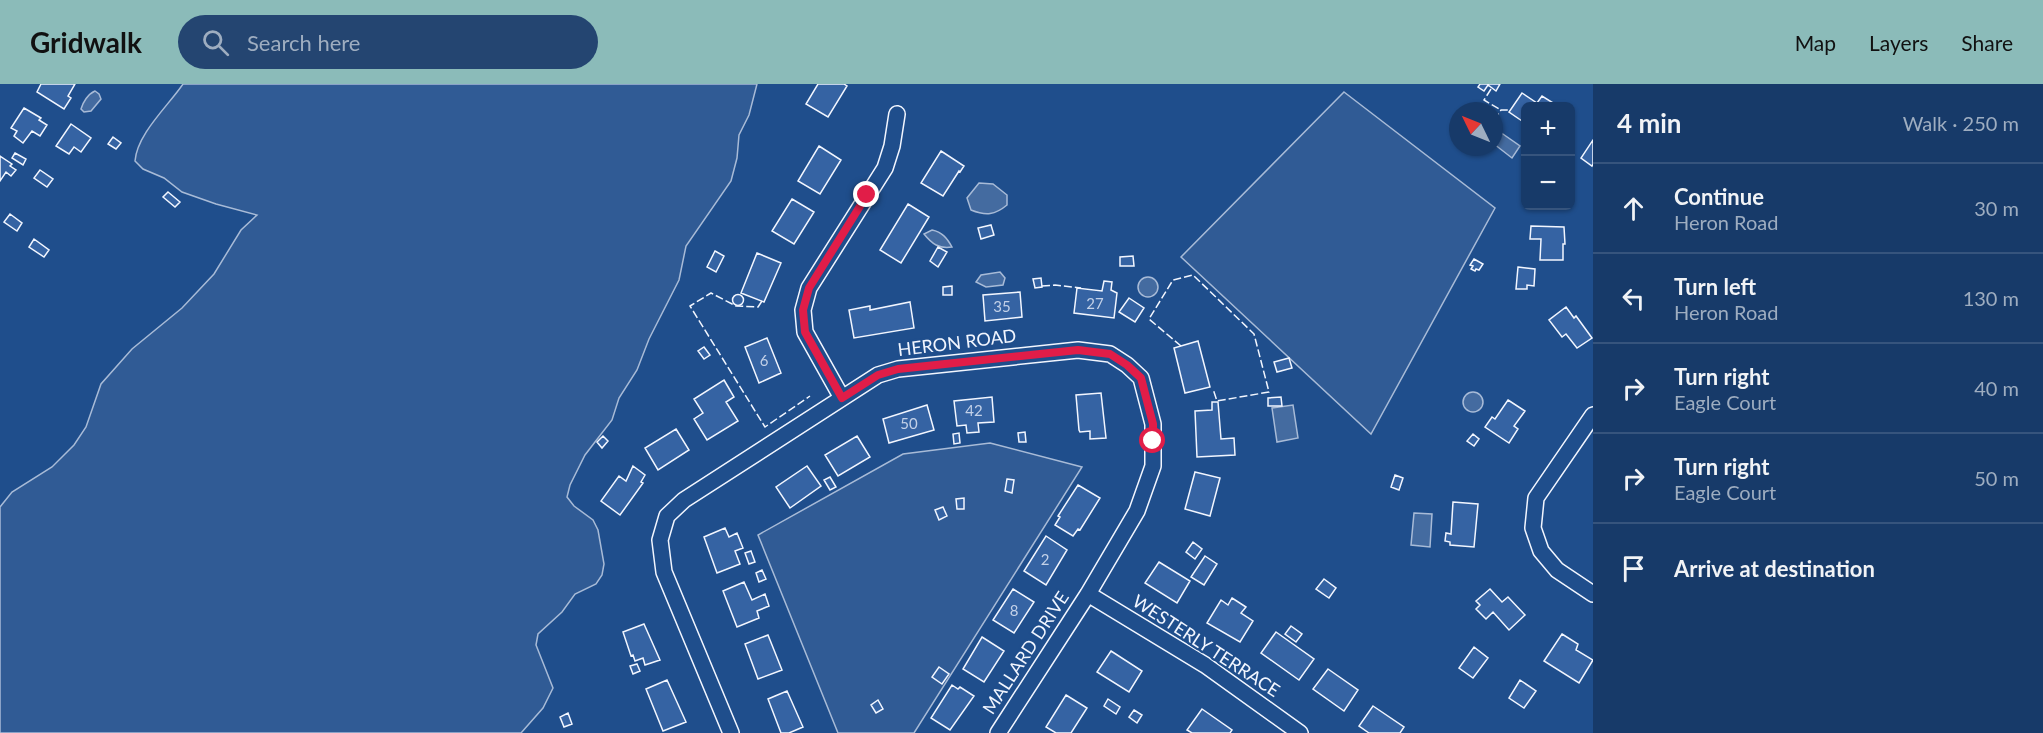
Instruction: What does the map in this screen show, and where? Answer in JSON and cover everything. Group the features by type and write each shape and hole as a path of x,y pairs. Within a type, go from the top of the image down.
{"street":[{"path":"842,398 805,332 803,310 809,288 885,168 892,146 897,114"},
{"name":"HERON ROAD","path":"731,733 664,572 660,540 667,516 684,500 878,375 898,369 1078,350 1110,354 1141,378 1153,424 1153,466 1137,511 1088,594"},
{"path":"1593,415 1536,498 1533,528 1541,551 1557,570 1593,594"},
{"name":"MALLARD DRIVE","path":"998,733 1088,594"},
{"name":"WESTERLY TERRACE","path":"1088,594 1205,665 1300,733"}],"shaded area":[{"path":"183,84 757,84 749,115 739,135 737,158 731,181 686,246 679,280 649,339 637,370 619,398 612,420 585,455 570,485 567,497 574,506 593,520 598,530 604,564 602,575 596,584 575,594 562,612 538,634 536,645 553,688 543,708 521,733 0,733 0,507 12,492 52,467 74,445 86,427 101,384 132,349 182,308 214,274 241,230 257,215 182,192 164,178 143,169 135,161 141,141 147,131"},
{"path":"95,91 101,99 91,111 84,112 81,109 83,104"},
{"path":"1344,92 1495,208 1371,434 1181,257"},
{"path":"1503,134 1520,146 1512,158 1503,151"},
{"path":"979,183 993,184 1007,195 1007,205 990,214 971,210 967,198"},
{"path":"932,230 944,236 952,247 936,245 930,241 924,234"},
{"path":"1000,272 1005,278 1003,285 986,287 976,282 981,275"},
{"path":"1148,277 1155,280 1158,287 1155,294 1148,297 1141,294 1138,287 1141,280"},
{"path":"1473,392 1480,395 1483,402 1480,409 1473,412 1466,409 1463,402 1466,395"},
{"path":"1293,405 1298,438 1277,442 1272,408"},
{"path":"990,443 1082,467 914,733 838,733 758,535 903,454"},
{"path":"1414,513 1432,514 1430,547 1411,545"}],"building":[{"path":"41,84 75,84 68,96 71,98 64,109 37,92"},
{"path":"818,84 847,86 828,117 806,104"},
{"path":"1480,84 1500,84 1496,91 1488,85 1484,91 1478,87"},
{"path":"1522,93 1536,102 1521,102 1521,120 1509,112"},
{"path":"1542,96 1552,102 1538,102"},
{"path":"24,108 41,118 39,120 47,125 40,136 32,131 23,143 14,136 17,131 11,128"},
{"path":"71,124 91,138 81,152 74,147 69,154 56,146"},
{"path":"113,137 121,143 116,149 108,144"},
{"path":"1593,140 1593,164 1592,166 1581,158"},
{"path":"819,146 841,160 820,194 798,181"},
{"path":"941,151 964,166 943,196 921,183"},
{"path":"15,153 26,159 23,165 12,158"},
{"path":"0,156 12,164 10,166 16,170 11,176 6,172 0,181"},
{"path":"40,170 53,179 47,187 34,178"},
{"path":"168,192 180,202 175,207 163,197"},
{"path":"792,199 814,212 794,244 772,231"},
{"path":"908,204 929,217 901,263 880,250"},
{"path":"10,214 22,223 17,231 4,222"},
{"path":"991,225 994,235 981,239 978,228"},
{"path":"1531,226 1564,227 1563,260 1540,260 1541,239 1530,239"},
{"path":"34,239 49,250 44,257 29,247"},
{"path":"938,247 947,252 938,267 930,261"},
{"path":"715,251 724,256 716,272 707,267"},
{"path":"757,253 781,263 764,302 741,293"},
{"path":"1133,256 1134,266 1120,266 1120,257"},
{"path":"1474,259 1483,264 1479,270 1471,269 1473,266 1470,265"},
{"path":"1518,267 1535,269 1534,286 1527,285 1527,289 1516,289"},
{"path":"1041,278 1042,287 1035,288 1033,279"},
{"path":"1104,281 1112,282 1111,290 1117,293 1114,318 1074,313 1077,288 1102,291"},
{"path":"952,286 952,295 943,295 943,287"},
{"path":"1020,292 1022,317 985,321 983,295"},
{"path":"738,294 744,300 738,306 732,300"},
{"path":"1129,298 1144,308 1135,322 1119,312"},
{"path":"910,302 914,328 854,338 849,310 870,306 870,310"},
{"path":"1566,307 1574,318 1576,316 1592,338 1577,348 1566,334 1562,337 1549,320"},
{"path":"767,338 781,373 759,383 745,347"},
{"path":"1198,341 1210,387 1185,393 1174,348"},
{"path":"704,347 710,355 704,359 698,351"},
{"path":"1289,358 1292,368 1277,372 1274,362"},
{"path":"724,380 734,397 726,402 738,421 707,440 694,419 703,413 694,399"},
{"path":"1101,393 1106,438 1090,439 1090,431 1080,432 1079,430 1076,395"},
{"path":"992,397 994,422 978,423 979,432 967,433 966,425 957,426 954,401"},
{"path":"1281,397 1282,406 1268,406 1268,398"},
{"path":"1508,400 1525,411 1514,426 1518,429 1509,443 1485,427 1492,417 1495,419"},
{"path":"1212,402 1218,402 1221,439 1234,438 1235,455 1197,457 1195,411 1212,410"},
{"path":"927,405 934,430 889,443 883,419"},
{"path":"676,429 689,450 658,470 645,448"},
{"path":"1025,432 1026,442 1019,442 1018,433"},
{"path":"959,433 960,443 954,444 953,434"},
{"path":"1473,434 1479,439 1474,446 1467,441"},
{"path":"603,436 608,441 602,448 597,442"},
{"path":"857,436 870,457 838,476 825,455"},
{"path":"633,466 645,475 641,482 643,483 620,515 601,501 619,476 626,481"},
{"path":"807,466 821,486 790,508 776,487"},
{"path":"1195,472 1220,478 1210,516 1185,509"},
{"path":"1395,475 1403,478 1399,490 1391,487"},
{"path":"830,477 836,487 830,490 824,480"},
{"path":"1007,479 1014,480 1012,493 1005,491"},
{"path":"1078,485 1100,498 1080,530 1078,529 1073,536 1055,525 1060,517 1058,516"},
{"path":"964,498 964,509 957,509 956,499"},
{"path":"1453,502 1478,504 1474,547 1450,545 1450,542 1445,541 1446,533 1451,534"},
{"path":"943,507 947,516 939,520 935,510"},
{"path":"725,528 729,537 737,533 743,548 735,551 740,564 717,573 704,537"},
{"path":"1046,536 1067,550 1046,585 1024,571"},
{"path":"1193,542 1202,549 1195,559 1186,552"},
{"path":"751,551 755,562 749,564 745,553"},
{"path":"1205,556 1217,564 1204,585 1191,577"},
{"path":"1159,562 1190,581 1177,603 1145,583"},
{"path":"762,570 766,579 759,582 756,573"},
{"path":"1324,579 1336,588 1329,598 1316,589"},
{"path":"744,582 752,600 765,594 769,606 757,611 759,618 737,627 723,591"},
{"path":"1013,589 1034,602 1014,633 993,620"},
{"path":"1490,589 1502,602 1508,597 1525,615 1509,630 1493,612 1486,619 1476,609 1480,605 1476,601"},
{"path":"1232,598 1246,607 1241,613 1253,621 1240,642 1207,623 1221,600 1228,605"},
{"path":"644,624 660,660 645,665 643,658 635,661 633,655 631,656 623,632"},
{"path":"1291,626 1302,634 1296,642 1285,634"},
{"path":"1276,632 1314,659 1299,680 1261,653"},
{"path":"1562,634 1578,644 1576,650 1593,660 1579,683 1544,661"},
{"path":"768,635 782,670 758,679 745,644"},
{"path":"982,637 1004,651 984,682 963,669"},
{"path":"1474,647 1488,658 1473,678 1459,668"},
{"path":"1111,651 1142,671 1129,692 1097,672"},
{"path":"637,664 640,671 633,674 630,666"},
{"path":"939,667 949,674 942,684 932,677"},
{"path":"1328,669 1358,690 1344,711 1313,689"},
{"path":"667,680 686,722 663,731 646,689"},
{"path":"1520,680 1536,691 1524,708 1509,698"},
{"path":"952,685 974,696 950,730 931,718"},
{"path":"787,691 803,727 789,733 781,733 768,699"},
{"path":"1066,695 1087,708 1071,733 1056,733 1046,727"},
{"path":"1108,699 1120,707 1116,714 1104,706"},
{"path":"878,700 883,709 876,713 871,705"},
{"path":"1373,706 1404,727 1400,733 1369,733 1359,726"},
{"path":"1202,709 1232,730 1230,733 1192,733 1187,730"},
{"path":"1134,710 1142,715 1137,723 1129,717"},
{"path":"568,713 572,724 564,727 560,717"}],"fence":[{"path":"1487,102 1484,100 1491,89"},
{"path":"1503,110 1511,110"},
{"path":"1181,346 1149,319 1173,280 1193,275 1254,334 1269,392 1217,401 1213,389"},
{"path":"1042,286 1081,288"},
{"path":"762,301 758,307 736,306 711,293 690,306 765,427 810,396"}],"route":[{"path":"867,195 809,288 803,310 805,332 842,398 878,375 898,369 1078,350 1110,354 1141,378 1153,424 1153,441"}]}
